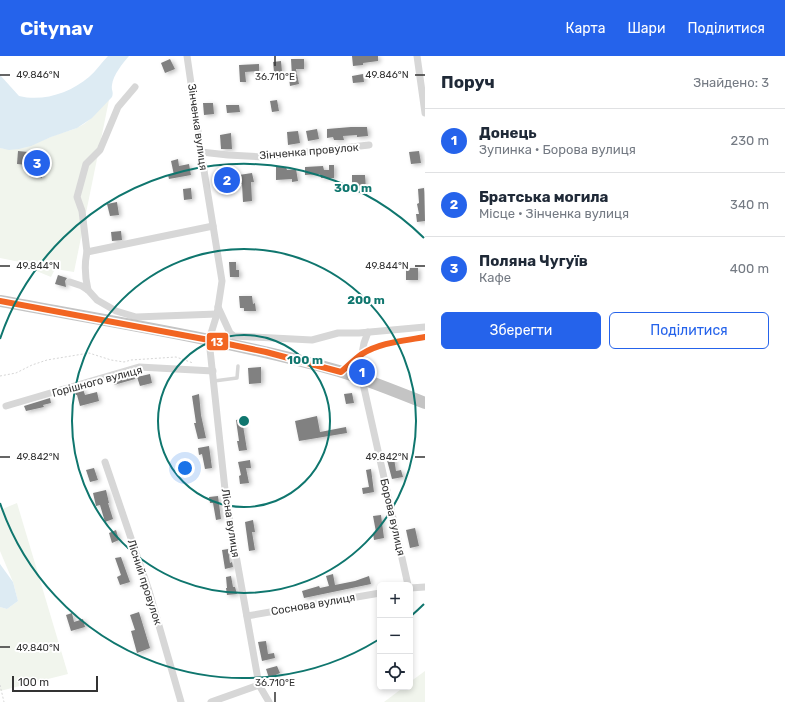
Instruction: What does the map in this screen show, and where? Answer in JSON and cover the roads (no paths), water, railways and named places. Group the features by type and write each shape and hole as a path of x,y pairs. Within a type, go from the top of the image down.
{"highway":[{"path":"0,301 266,352 341,372 425,403"}],"street":[{"name":"Зінченка вулиця","path":"187,56 222,281 218,310 209,340"},
{"path":"417,56 423,72 425,113"},
{"path":"88,290 85,276 87,252 82,211 77,198 86,164 100,150 118,107 135,87"},
{"name":"Зінченка провулок","path":"201,152 263,156 369,145"},
{"path":"87,252 213,226"},
{"path":"70,282 82,286 97,300 116,311 136,317 218,310 230,333 234,336 312,340 338,333 368,332 425,326"},
{"path":"362,354 368,332"},
{"path":"341,372 362,354 376,347 387,343 425,337"},
{"name":"Лісна вулиця","path":"209,340 226,499 259,685 269,702"},
{"name":"Горішного вулиця","path":"6,406 139,367 213,371"},
{"name":"Борова вулиця","path":"362,379 407,582"},
{"name":"Лісний провулок","path":"106,462 149,591 181,702"},
{"path":"413,588 425,587"},
{"name":"Соснова вулиця","path":"247,616 377,594"},
{"path":"211,702 259,685"}],"lane":[{"path":"214,381 237,378 238,366"}],"place":[{"name":"Поляна Чугуїв","path":"37,163"},
{"name":"Братська могила","path":"227,180"},
{"name":"Донець","path":"362,372"}]}
